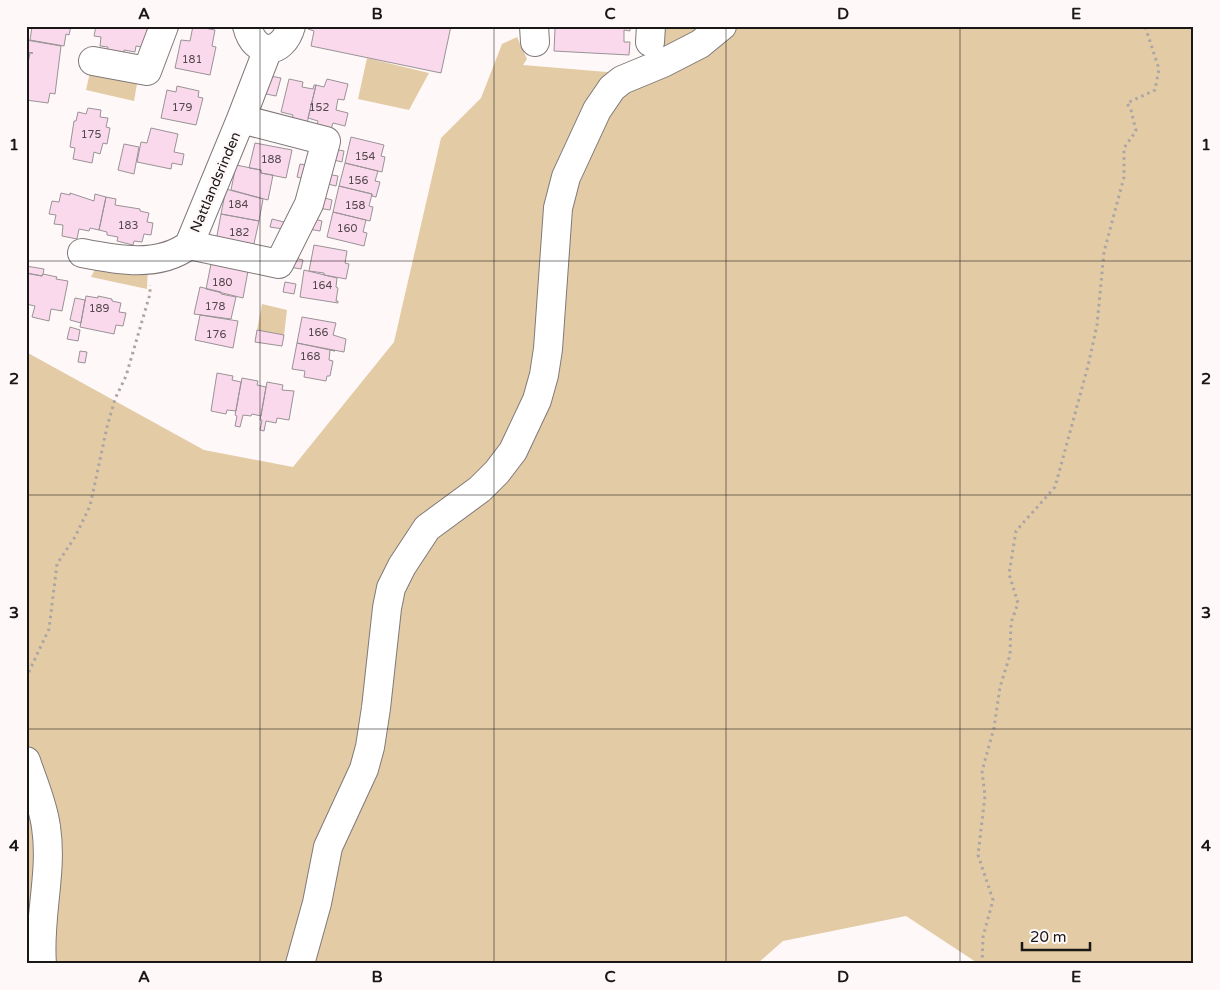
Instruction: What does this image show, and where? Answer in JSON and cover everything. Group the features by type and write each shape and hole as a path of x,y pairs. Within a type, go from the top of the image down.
{"street":[{"path":"93,61 147,70 164,26"},
{"path":"248,26 254,44 268,49 276,48 284,42 291,26"},
{"path":"300,964 317,903 328,847 364,769 370,748 387,608 392,588 402,566 428,528 448,511 480,489 497,472 513,451 537,400 544,375 548,349 558,208 566,177 597,110 612,88 622,80 663,63 700,44 722,26"},
{"name":"Nattlandsrinden","path":"82,253 104,258 153,259 168,257 180,252 189,245 268,49"},
{"name":"Nattlandsrinden","path":"189,245 279,264 308,204 326,141 241,119"},
{"path":"26,761 46,826 48,848 41,949 42,964"}],"path":[{"path":"982,964 983,937 993,900 978,855 985,796 982,771 994,728 1000,687 1010,655 1011,623 1018,603 1009,574 1016,530 1055,487 1088,366 1097,325 1104,252 1124,177 1124,148 1136,131 1131,110 1127,103 1155,90 1159,69 1145,26"},
{"path":"26,678 49,630 57,564 75,537 90,506 115,399 126,376 150,294 153,259"}],"shaded area":[{"path":"658,26 1194,26 1194,964 979,964 906,916 783,941 757,964 26,964 26,341 28,353 204,450 293,467 394,342 441,138 481,98 502,44 517,37 527,59 523,65 655,76 662,51"},
{"path":"367,58 429,73 409,110 358,99"},
{"path":"91,68 127,74 137,84 134,101 86,90"},
{"path":"148,264 147,289 91,277 97,265"},
{"path":"262,304 287,310 284,335 257,330"}],"building":[{"path":"39,26 71,26 69,35 66,34 64,46 30,40 32,27 39,28"},
{"path":"96,26 139,26 150,29 147,48 136,46 135,52 124,50 124,54 107,52 108,47 100,46 101,37 94,36"},
{"path":"193,26 215,30 212,46 216,47 210,75 175,68 181,40 190,41"},
{"path":"308,26 451,26 441,73 311,46 314,31 308,29"},
{"path":"552,26 630,26 630,31 624,30 624,42 630,42 629,55 554,51 555,28 552,28"},
{"path":"26,40 61,46 55,94 50,93 48,103 26,100 28,90 26,89 26,73 30,53 33,53 26,52"},
{"path":"265,75 281,78 276,96 261,93"},
{"path":"289,79 303,82 302,87 313,89 314,85 316,85 307,123 292,119 293,115 281,112"},
{"path":"327,79 348,84 344,100 338,99 336,110 348,113 345,126 333,123 331,129 317,125 318,121 308,118 316,85 324,87"},
{"path":"177,86 199,91 198,97 203,98 196,125 161,118 167,90 176,92"},
{"path":"88,108 101,110 100,117 108,118 106,127 110,128 107,144 103,143 100,154 94,152 92,163 73,159 75,148 70,147 74,121 76,121 78,112 86,114"},
{"path":"151,128 178,134 174,152 184,154 182,165 172,163 171,169 137,162 141,142 147,143"},
{"path":"351,137 384,145 381,156 385,157 382,172 345,163"},
{"path":"255,143 292,150 286,178 261,173 261,170 249,168"},
{"path":"124,144 139,147 134,174 118,170"},
{"path":"333,149 344,151 342,162 330,159"},
{"path":"345,163 378,171 375,181 380,182 376,197 372,196 372,194 339,186"},
{"path":"300,164 311,166 308,180 297,177"},
{"path":"236,165 261,170 261,173 273,175 268,200 231,190"},
{"path":"327,174 338,176 336,186 324,183"},
{"path":"339,186 372,194 369,206 373,207 370,221 333,212"},
{"path":"226,189 263,199 259,221 221,214"},
{"path":"61,193 70,195 70,193 94,201 95,194 106,197 99,230 90,228 89,231 79,229 77,239 62,236 63,225 54,224 56,215 49,214 52,201 59,202"},
{"path":"106,197 116,199 115,205 140,209 140,211 149,213 147,222 153,223 151,235 144,234 142,242 134,241 133,245 117,241 118,237 107,235 107,232 99,230"},
{"path":"321,197 332,200 330,210 318,208"},
{"path":"333,212 366,220 363,232 367,233 364,246 327,237"},
{"path":"221,214 259,221 253,248 216,241"},
{"path":"310,218 322,221 320,231 308,229"},
{"path":"272,219 284,222 283,229 270,227"},
{"path":"314,245 347,251 345,263 349,264 346,279 309,271"},
{"path":"291,257 303,260 301,269 289,267"},
{"path":"211,264 248,271 243,298 206,289"},
{"path":"26,266 44,269 42,276 26,273"},
{"path":"304,270 337,278 336,301 338,303 300,297"},
{"path":"26,273 42,276 43,274 68,281 62,311 51,309 49,321 32,317 35,306 26,304 28,296 26,295"},
{"path":"285,282 296,284 294,294 283,292"},
{"path":"200,287 236,297 231,319 194,314"},
{"path":"86,296 98,298 98,296 121,303 119,312 126,313 123,326 116,325 114,334 80,327"},
{"path":"75,298 85,300 81,323 70,320"},
{"path":"200,315 238,321 233,348 195,340"},
{"path":"302,317 336,323 333,335 346,339 344,352 297,343"},
{"path":"70,327 80,330 78,341 67,339"},
{"path":"257,330 284,335 282,346 255,342"},
{"path":"297,343 335,351 330,350 329,360 333,361 330,376 327,376 326,381 304,377 305,371 292,369"},
{"path":"80,351 87,352 85,363 78,362"},
{"path":"217,373 233,376 232,380 241,382 236,411 227,410 226,414 211,411"},
{"path":"242,378 258,381 257,385 266,387 261,416 243,415 240,427 235,426 237,416 235,415"},
{"path":"267,382 283,385 282,390 294,391 289,420 277,418 276,423 266,421 264,431 260,430 262,420 260,420"}]}
